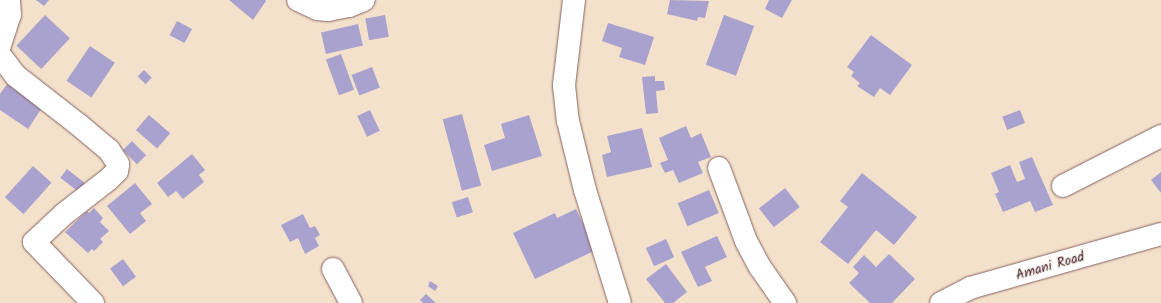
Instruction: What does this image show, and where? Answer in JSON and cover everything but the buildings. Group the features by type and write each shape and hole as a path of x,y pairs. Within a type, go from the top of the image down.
{"street":[{"path":"0,45 11,9 9,0"},
{"path":"298,0 317,9 328,10 349,6 364,0"},
{"path":"574,0 564,85 568,121 584,190 620,303"},
{"path":"0,55 16,76 109,150 119,166 109,179 64,214 34,242 93,303"},
{"path":"1063,186 1161,136"},
{"path":"719,168 746,241 760,267 785,303"},
{"name":"Amani Road","path":"941,303 970,288 1161,234"},
{"path":"333,269 352,303"}]}
